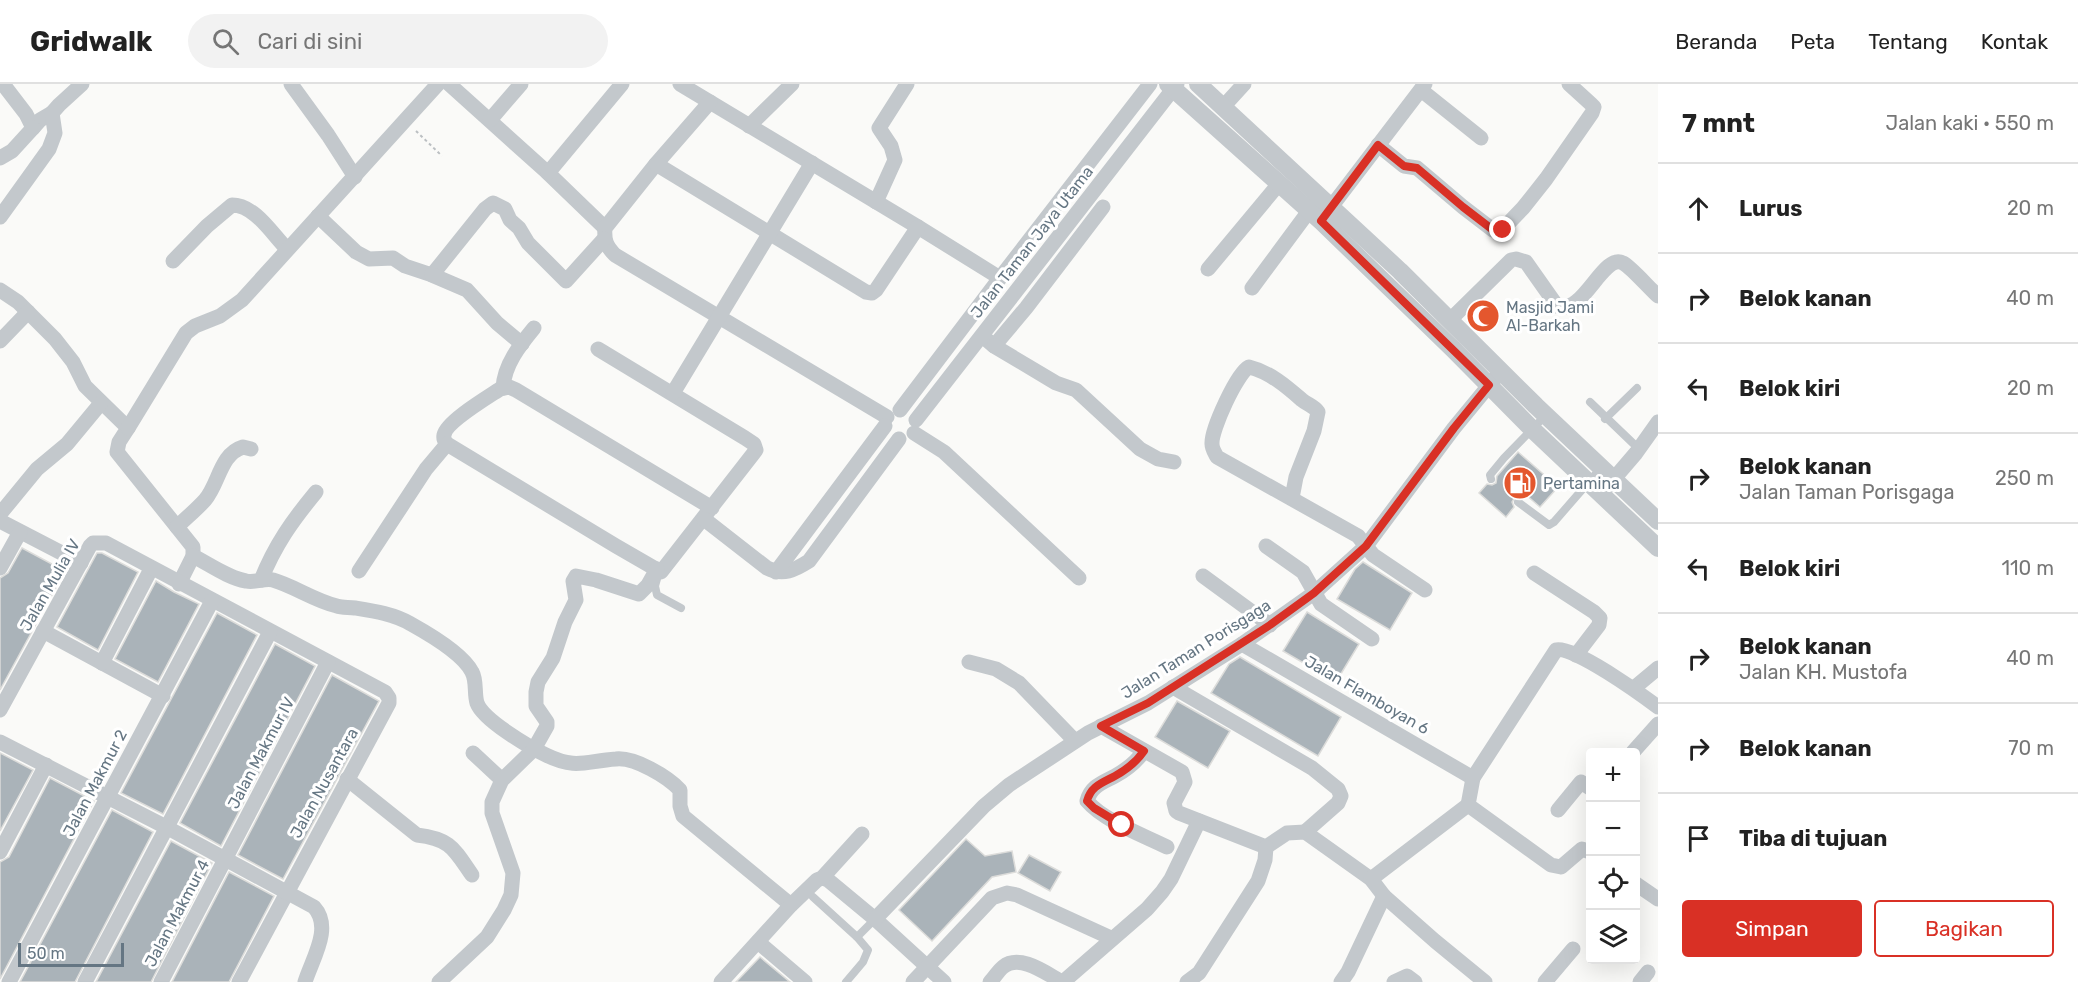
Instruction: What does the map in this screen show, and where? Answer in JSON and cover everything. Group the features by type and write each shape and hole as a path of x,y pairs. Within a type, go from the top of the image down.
{"street":[{"path":"3,84 26,114 33,128"},
{"path":"0,158 19,145 40,120 52,113 82,84"},
{"path":"291,84 355,177"},
{"path":"179,584 193,556 193,547 117,452 118,442 186,333 195,326 220,316 242,300 438,84"},
{"path":"449,84 548,173 604,233 607,247 615,255 891,418 909,413 915,427 1079,578"},
{"path":"490,120 521,84"},
{"path":"548,173 622,84"},
{"path":"680,84 1000,278"},
{"path":"749,126 792,84"},
{"path":"876,201 894,160 891,146 879,128 907,84"},
{"name":"Jalan Taman Jaya Utama","path":"776,572 891,418 1150,84"},
{"path":"1198,84 1225,105 1532,429 1658,548"},
{"path":"1378,145 1404,166 1417,168 1463,207 1493,230 1500,232 1510,224 1540,186 1592,113 1594,107 1592,104 1569,84"},
{"path":"1172,86 1278,185 1324,210 1450,320 1545,416 1612,472 1658,521"},
{"name":"Jalan Taman Jaya Utama","path":"915,427 988,341 1012,297 1172,86"},
{"path":"1252,288 1353,178 1423,87 1481,138"},
{"path":"1225,105 1241,88"},
{"path":"432,275 485,209 493,203 505,209 510,220 519,228 528,243 566,281 656,164 710,102"},
{"path":"0,217 49,149 55,133 52,113"},
{"path":"673,393 812,163"},
{"path":"656,164 866,292 872,293 881,284 918,227"},
{"path":"1208,269 1278,185"},
{"path":"173,261 207,226 232,205 240,205 261,221 287,249"},
{"path":"1103,207 1026,308 988,341 1056,383 1076,390 1140,449 1158,459 1174,462"},
{"path":"318,216 356,252 369,259 393,258 405,266 467,290 497,323 522,344"},
{"path":"1075,216 1088,227"},
{"path":"1450,320 1511,260 1519,258 1523,260 1557,306 1563,308 1575,302 1604,271 1617,261 1629,267 1658,296"},
{"path":"0,290 18,302 65,351 85,386 128,428"},
{"path":"1012,297 1026,308"},
{"path":"0,341 28,312"},
{"path":"503,387 507,369 534,328"},
{"path":"439,982 487,937 511,895 513,873 491,808 502,780 534,749 547,726 547,722 536,706 538,682 553,658 565,622 576,600 573,581 576,576 639,594 708,514 756,450 754,444 745,438 598,349"},
{"path":"1292,498 1296,477 1311,440 1317,412 1314,407 1284,384 1249,367 1244,369 1236,382 1214,432 1212,443 1217,457 1358,536 1373,555 1425,590"},
{"name":"Jalan Taman Porisgaga","path":"875,919 984,806 1039,764 1101,726 1148,703 1242,644 1314,593 1366,546 1454,428 1501,371"},
{"path":"659,571 447,444 444,434 453,422 503,387 509,387 708,514 767,568 776,572 794,570 809,561 899,439 903,439 915,427"},
{"path":"0,514 37,469 67,444 101,403"},
{"path":"891,418 889,432 899,439"},
{"path":"1594,488 1637,451 1658,422"},
{"path":"358,571 426,469 447,444"},
{"path":"177,527 206,499 219,472 234,451 243,447 251,449"},
{"path":"261,580 280,540 316,492"},
{"path":"0,521 81,563"},
{"path":"0,568 20,532"},
{"name":"Jalan Mulia IV","path":"0,711 90,546 99,542 106,543 151,569"},
{"path":"1266,546 1303,572 1322,604 1372,639"},
{"path":"193,556 244,581 276,581 339,607 380,612 410,623 438,641 467,665 475,679 476,701 480,708 514,736 534,749 562,762 579,765 618,759 633,761 674,783 680,790 680,806 688,822 791,905"},
{"path":"102,663 151,569 328,662"},
{"path":"1534,573 1600,618 1599,625 1576,655"},
{"path":"1203,576 1270,625"},
{"name":"Jalan Makmur 2","path":"9,982 212,601"},
{"path":"44,631 162,696"},
{"path":"85,982 270,632"},
{"name":"Jalan Flamboyan 6","path":"1242,644 1473,778"},
{"path":"1371,879 1468,805 1473,778 1553,652 1560,648 1576,655 1634,688 1658,707"},
{"name":"Jalan Nusantara","path":"239,982 389,703 385,692 328,662"},
{"name":"Jalan Makmur IV","path":"225,860 328,662"},
{"path":"969,662 996,669 1018,683 1075,741"},
{"path":"1634,688 1658,668"},
{"path":"1173,687 1312,768 1338,789 1341,796 1338,803 1305,832 1287,833 1266,847"},
{"path":"1638,748 1658,724"},
{"path":"1101,726 1182,772 1185,782 1174,803 1179,813 1266,847"},
{"path":"0,742 166,827 314,907 322,920 321,939 305,982"},
{"path":"1144,751 1138,759 1116,776 1094,788 1087,801 1094,808 1122,825 1167,847"},
{"path":"473,753 502,780"},
{"path":"0,852 46,765"},
{"path":"347,780 417,835 430,836 451,845 472,875"},
{"path":"1558,810 1581,782 1586,785"},
{"path":"1468,805 1557,868 1582,849 1586,850"},
{"path":"990,982 1004,966 1016,961 1026,963 1062,982 1147,909 1171,879 1199,821"},
{"path":"1305,832 1371,879 1384,896 1485,982"},
{"path":"721,982 791,905 822,878 862,834"},
{"path":"1187,982 1199,973 1258,881 1265,860 1266,847"},
{"name":"Jalan Makmur 4","path":"161,982 225,860"},
{"path":"822,878 828,880 875,919 944,982"},
{"path":"1640,887 1658,898"},
{"path":"912,982 992,898 1007,893 1017,895 1111,938"},
{"path":"1341,982 1384,896"},
{"path":"758,942 805,982"},
{"path":"1545,982 1573,949"},
{"path":"1394,982 1407,976 1415,982"}],"lane":[{"path":"1605,419 1637,388"},
{"path":"1590,402 1637,451"},
{"path":"1491,479 1490,475 1498,465 1545,416"},
{"path":"1518,502 1549,525 1594,488"},
{"path":"659,571 656,581 657,594 681,608"},
{"path":"813,897 865,945 868,954 846,982"},
{"path":"857,937 875,919"}],"path":[{"path":"405,121 442,156"}],"building":[{"name":"Pertamina","path":"1518,452 1558,487 1540,507 1525,494 1522,497 1515,497 1512,502 1514,507 1506,517 1479,493 1487,484 1496,483 1497,476"},
{"path":"22,548 65,571 0,690 0,578 8,573"},
{"path":"97,553 102,553 138,572 98,650 57,627"},
{"path":"1363,562 1412,593 1390,630 1337,599 1355,569"},
{"path":"156,581 199,604 158,682 115,659"},
{"path":"1307,612 1359,644 1336,682 1283,651"},
{"path":"217,613 257,635 163,814 121,793"},
{"path":"275,644 315,666 221,846 180,823"},
{"path":"1240,657 1341,717 1318,756 1211,693 1229,664"},
{"path":"332,675 379,701 283,879 238,855"},
{"path":"1177,701 1230,731 1208,768 1155,737"},
{"path":"0,753 33,770 0,831"},
{"path":"50,778 94,801 0,979 0,862 9,857"},
{"path":"112,810 153,832 75,982 20,982"},
{"path":"966,839 985,856 1012,851 1016,872 992,877 932,941 899,910"},
{"path":"171,841 212,863 151,982 96,982"},
{"path":"1029,855 1061,872 1050,891 1018,873"},
{"path":"229,872 274,896 229,982 172,982"},
{"path":"760,957 790,982 736,982"}],"place":[{"name":"Masjid Jami Al-Barkah","path":"1483,316"},
{"name":"Pertamina","path":"1520,483"}],"route":[{"path":"1122,825 1094,808 1089,804 1087,798 1094,788 1116,776 1138,759 1144,751 1101,726 1148,703 1242,644 1314,593 1366,546 1489,385 1321,221 1378,145 1404,166 1417,168 1493,230 1500,232 1503,230"}]}
